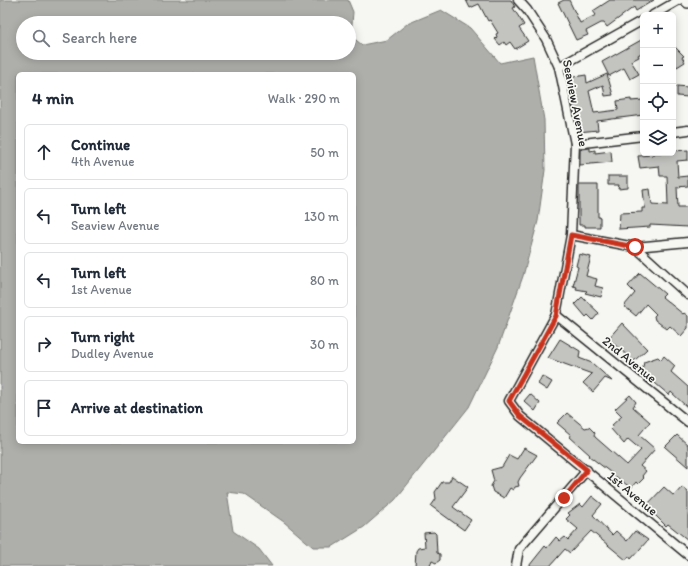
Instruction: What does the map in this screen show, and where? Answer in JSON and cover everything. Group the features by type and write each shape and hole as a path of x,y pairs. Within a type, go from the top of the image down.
{"street":[{"name":"Seaview Avenue","path":"509,401 556,316 571,235 575,144 559,67 546,39 527,10 518,0"},
{"path":"658,12 679,0"},
{"path":"559,67 640,22"},
{"path":"676,132 688,130"},
{"path":"575,144 640,136"},
{"path":"571,235 635,247 688,242"},
{"path":"635,247 688,295"},
{"name":"2nd Avenue","path":"556,316 688,422"},
{"name":"1st Avenue","path":"509,401 520,416 688,555"},
{"path":"516,566 519,549 587,470"}],"shaded area":[{"path":"0,0 348,0 353,12 353,16 16,16 16,60 356,60 356,40 362,45 387,40 407,24 441,10 470,28 500,63 533,56 544,120 545,170 538,221 523,276 498,347 469,407 395,500 364,527 332,547 313,547 284,522 244,494 227,492 233,531 259,549 272,566 0,566"}],"building":[{"path":"466,0 511,0 515,7 513,8 524,25 519,28 528,41 515,49 510,42 506,45 504,42 500,45 495,39 497,37 496,34 498,33 490,20 488,21 479,4 470,8"},
{"path":"564,0 569,0 580,23 596,15 593,11 610,0 654,0 636,11 634,7 607,27 604,23 601,23 586,31 588,35 576,40 558,3"},
{"path":"640,41 639,57 631,61 639,74 630,79 624,68 609,76 602,62"},
{"path":"676,48 684,56 682,57 685,62 677,67"},
{"path":"607,74 613,95 605,96 603,85 589,91 594,113 618,110 617,101 631,99 631,101 640,100 640,115 597,121 598,130 578,132 567,78 586,75 587,83"},
{"path":"677,86 688,87 688,97 677,96"},
{"path":"590,148 590,151 595,150 595,153 611,151 612,162 580,165 580,149"},
{"path":"688,150 688,160 677,161 678,177 688,176 688,186 677,187 678,207 688,207 688,227 650,225 650,227 619,229 620,213 642,212 642,208 645,208 643,190 650,189 652,204 668,205 667,176 660,176 659,166 640,168 638,156 676,156 676,151"},
{"path":"608,176 628,176 628,188 618,189 619,185 608,185"},
{"path":"579,185 598,185 598,217 600,217 600,227 585,227 585,225 579,225"},
{"path":"579,254 591,257 586,276 597,279 595,286 603,288 601,297 585,293 587,291 576,289 577,287 573,286 578,267 576,266"},
{"path":"640,273 665,294 662,297 683,314 684,313 688,316 688,328 681,336 670,326 667,329 655,320 654,316 656,314 646,304 636,316 624,306 635,293 628,286"},
{"path":"582,297 599,313 593,320 588,315 586,317 575,304"},
{"path":"622,323 647,349 634,361 608,339"},
{"path":"560,339 580,351 579,358 592,363 612,381 605,378 593,392 583,383 592,374 548,358"},
{"path":"664,356 675,366 671,372 688,387 688,408 671,392 669,395 642,372 644,362 658,357 661,360"},
{"path":"542,376 552,382 547,390 538,384"},
{"path":"530,394 540,403 535,411 524,401"},
{"path":"630,395 636,402 633,407 650,422 639,435 655,449 640,466 646,471 642,476 644,478 638,484 636,482 631,488 589,456 590,455 570,437 571,435 557,423 567,413 585,428 589,427 595,433 595,437 627,465 641,450 628,439 624,444 611,429 613,427 612,425 622,416 615,409"},
{"path":"677,435 688,445 688,467 665,447"},
{"path":"524,448 537,455 520,478 518,482 519,486 515,487 513,490 510,488 504,498 493,492 491,486 494,481 491,470 502,467 509,455 517,459"},
{"path":"452,476 468,487 453,507 471,520 464,530 431,506 436,499 435,492 442,482 449,482"},
{"path":"664,487 674,496 682,487 688,492 688,540 668,524 666,526 646,506"},
{"path":"592,496 602,504 593,515 612,535 616,531 627,541 635,531 648,540 631,559 629,556 626,560 591,531 570,553 565,549 550,566 529,566 545,546 547,548 556,537 560,541 565,537 568,540 578,529 566,519 570,515 568,513 580,504 583,507"},
{"path":"434,532 436,534 437,553 440,554 440,560 436,563 432,561 430,566 415,566 416,551 418,548 425,547 424,533"}],"route":[{"path":"564,498 587,470 520,416 509,401 556,316 571,235 635,247"}]}
